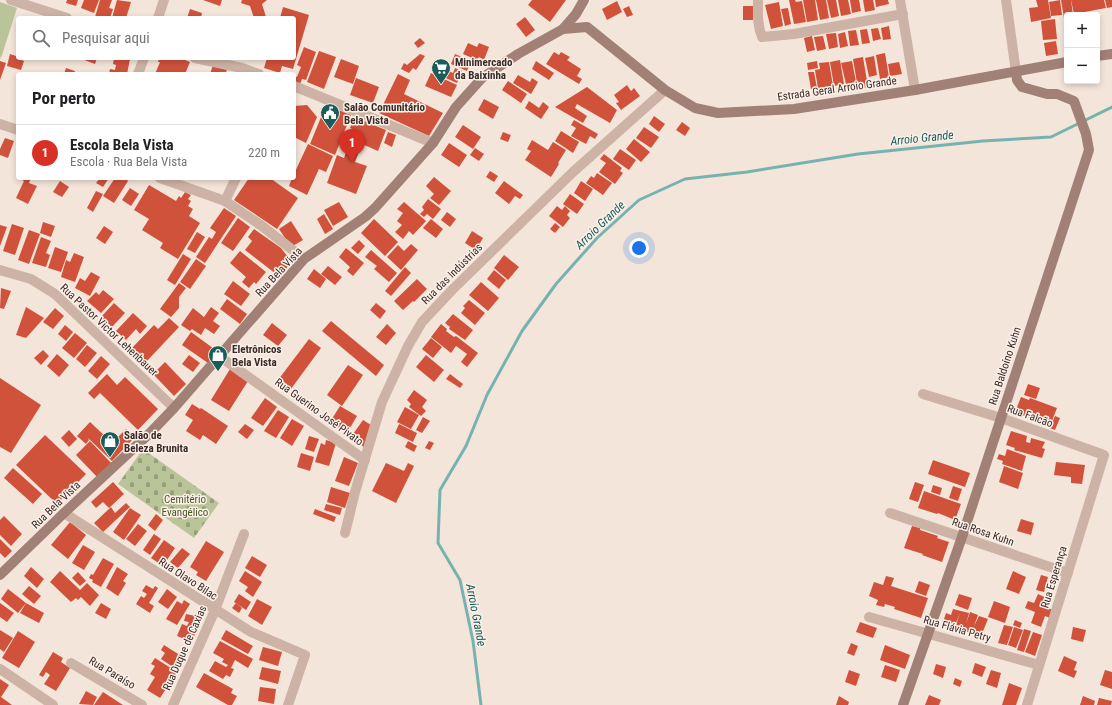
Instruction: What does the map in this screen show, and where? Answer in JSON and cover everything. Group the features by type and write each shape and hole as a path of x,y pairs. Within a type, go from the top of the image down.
{"main road":[{"name":"Rua Bela Vista","path":"0,575 150,433 174,408 304,259 365,217 375,208 433,143 456,107 482,78 518,54 563,29 576,14 584,0"},
{"name":"Estrada Geral Arroio Grande","path":"563,29 587,27 665,90 695,108 718,113 794,110 915,90 1064,63"},
{"path":"1100,56 1112,54"},
{"name":"Rua Baldoíno Kuhn","path":"904,705 962,537 1089,150 1086,134 1074,101 1057,94 1047,94 1022,87 1017,80 1016,72"}],"street":[{"path":"11,0 61,16"},
{"path":"159,16 164,0"},
{"path":"576,14 577,0"},
{"path":"758,0 757,18 762,38 794,34 903,14"},
{"path":"900,0 915,90"},
{"path":"1006,0 1016,72"},
{"path":"139,72 143,60"},
{"path":"204,60 253,72"},
{"path":"296,87 433,143"},
{"name":"Rua das Indústrias","path":"345,533 382,402 408,346 422,322 452,290 572,172 665,90"},
{"path":"0,124 16,129"},
{"path":"166,180 225,200 262,226 304,259"},
{"path":"225,200 235,180"},
{"name":"Rua Pastor Victor Lehenbauer","path":"0,270 30,279 55,294 174,408"},
{"name":"Rua Guerino José Pivato","path":"220,356 365,460"},
{"name":"Rua Falcão","path":"923,394 1001,418 1104,455"},
{"name":"Rua Esperança","path":"1027,705 1104,455"},
{"name":"Rua Olavo Bilac","path":"64,513 251,632 305,655 288,705"},
{"name":"Rua Rosa Kuhn","path":"890,513 1068,573"},
{"name":"Rua Duque de Caxias","path":"173,705 215,610 244,534"},
{"name":"Rua Flávia Petry","path":"868,617 1039,665"},
{"name":"Rua Paraíso","path":"71,662 142,705"},
{"path":"0,669 53,705"}],"green space":[{"path":"0,2 17,8 1,58 0,57"},
{"name":"Cemitério Evangélico","path":"143,449 219,503 194,538 118,484"}],"building":[{"path":"67,0 78,0 76,6 66,3"},
{"path":"84,0 99,0 94,13 81,8"},
{"path":"100,0 112,0 109,8 113,9 111,16 95,16"},
{"path":"117,0 131,2 127,16 113,16"},
{"path":"203,0 222,0 220,6"},
{"path":"242,0 267,0 262,4 266,16 253,16 250,6 241,3"},
{"path":"532,0 566,0 550,22 528,5"},
{"path":"789,0 795,0 796,2 802,1 806,22 794,24"},
{"path":"803,0 815,0 818,20 807,22"},
{"path":"816,0 826,0 829,18 820,20"},
{"path":"827,0 836,0 839,16 831,18"},
{"path":"838,0 848,0 851,14 841,16"},
{"path":"850,0 859,0 861,11 852,13"},
{"path":"863,0 873,0 875,10 865,12"},
{"path":"875,0 888,0 889,4 876,7"},
{"path":"1036,0 1048,0 1051,18 1031,22 1029,8 1038,7"},
{"path":"1060,0 1062,15 1051,16 1049,2"},
{"path":"1061,0 1071,0 1073,12 1064,12 1064,18"},
{"path":"1071,0 1104,0 1106,8 1085,12 1074,12"},
{"path":"1105,0 1112,0 1112,7 1107,8"},
{"path":"617,1 622,12 607,20 602,9"},
{"path":"779,2 783,26 771,29 765,5"},
{"path":"629,6 633,15 627,17 623,9"},
{"path":"743,6 753,6 753,20 743,20"},
{"path":"283,7 309,15 296,59 296,16 281,16"},
{"path":"788,8 791,24 785,26 781,9"},
{"path":"190,9 202,13 201,16 188,16"},
{"path":"525,17 535,30 526,37 516,24"},
{"path":"1055,19 1057,39 1043,40 1041,21"},
{"path":"889,26 891,39 883,40 881,28"},
{"path":"878,28 881,39 873,41 871,29"},
{"path":"867,29 870,43 862,44 860,30"},
{"path":"856,30 859,45 850,46 848,31"},
{"path":"845,32 848,46 840,48 838,34"},
{"path":"836,33 838,47 829,49 826,34"},
{"path":"812,36 815,50 807,52 804,38"},
{"path":"823,36 826,49 817,51 814,37"},
{"path":"420,38 425,43 418,48 414,43"},
{"path":"1056,41 1058,54 1046,56 1044,43"},
{"path":"468,43 477,47 479,43 489,47 484,60 479,57 477,60 463,54"},
{"path":"304,47 316,52 306,80 302,79 300,84 296,83 296,77 301,67 297,65"},
{"path":"319,51 336,57 324,89 307,82"},
{"path":"554,52 559,55 561,52 570,57 567,60 581,69 577,76 582,79 579,84 546,64"},
{"path":"885,53 889,77 880,79 876,55"},
{"path":"10,54 16,56 16,60 24,61 21,70 7,66"},
{"path":"420,54 425,56 416,70 413,68 409,73 401,69 404,63 407,65"},
{"path":"455,54 471,61 467,71 451,64"},
{"path":"874,56 877,75 869,77 865,58"},
{"path":"863,57 868,87 858,89 853,59"},
{"path":"341,59 359,66 353,84 334,77"},
{"path":"84,60 96,60 95,64"},
{"path":"114,60 130,60 127,72 109,72 110,69 115,70 116,65 113,64"},
{"path":"158,60 185,60 190,62 186,72 156,72 160,62 158,62"},
{"path":"266,60 296,60 293,69 282,66 280,72 277,72 264,68"},
{"path":"840,60 844,84 834,86 830,62"},
{"path":"0,61 6,63 0,80"},
{"path":"536,61 554,73 549,80 532,69"},
{"path":"817,61 818,68 808,70 807,63"},
{"path":"852,61 856,82 846,84 841,63"},
{"path":"829,62 833,86 818,88 815,70 820,69 819,63"},
{"path":"899,62 902,74 890,76 888,64"},
{"path":"213,65 227,70 226,72 211,72"},
{"path":"437,65 453,73 455,68 462,71 457,83 434,73"},
{"path":"66,68 75,71 75,72 65,72"},
{"path":"808,72 814,72 817,88 811,89"},
{"name":"Minimercado da Baixinha","path":"431,73 457,85 451,97 425,86"},
{"path":"398,74 410,80 404,94 443,113 429,136 379,113"},
{"path":"518,75 530,82 532,78 538,82 531,94 513,83"},
{"path":"356,78 379,87 373,103 350,95"},
{"path":"508,81 527,94 521,103 502,90"},
{"path":"627,85 631,91 634,88 640,96 621,110 616,103 619,102 614,95"},
{"path":"587,87 617,110 610,123 577,104 575,108 587,116 583,123 555,107"},
{"path":"484,99 499,107 493,119 478,110"},
{"path":"529,101 539,108 543,102 549,107 541,119 525,108"},
{"path":"307,105 317,117 306,143 296,138 296,106"},
{"name":"Salão Comunitário Bela Vista","path":"326,105 351,115 335,155 310,144"},
{"path":"654,116 665,124 659,132 649,124"},
{"path":"354,117 386,130 378,151 362,144 355,162 367,166 356,194 327,183 337,155 344,158 354,130 350,128"},
{"path":"574,120 598,134 595,139 590,136 586,144 571,136 576,128 571,125"},
{"path":"682,122 690,128 685,136 676,130"},
{"path":"463,125 481,137 473,149 455,137"},
{"path":"644,127 659,137 651,148 636,138"},
{"path":"561,131 579,142 573,153 555,141"},
{"path":"388,132 396,135 392,147 384,143"},
{"path":"503,132 511,135 508,142 500,139"},
{"path":"5,138 14,141 8,158 0,155 0,149"},
{"path":"634,139 650,152 641,162 626,149"},
{"path":"532,140 548,150 553,142 566,150 551,177 525,160 531,151 527,149"},
{"path":"449,143 467,155 459,167 441,155"},
{"path":"308,144 333,156 326,172 319,169 307,195 289,186 291,180 296,180 296,170"},
{"path":"475,148 484,154 479,161 470,155"},
{"path":"620,149 636,160 629,170 613,159"},
{"path":"604,154 622,168 620,171 623,173 615,184 599,172 606,163 600,159"},
{"path":"490,171 498,176 494,182 486,177"},
{"path":"597,173 612,183 603,195 586,183 591,176 594,178"},
{"path":"434,177 451,191 439,205 430,198 434,194 426,186"},
{"path":"22,180 30,180 29,183 37,186 28,204 16,198 24,181"},
{"path":"98,180 108,180 103,187 96,183"},
{"path":"114,180 128,181 114,203 103,196"},
{"path":"248,180 273,180 298,198 277,229 234,200"},
{"path":"60,181 69,187 62,197 53,192"},
{"path":"504,181 523,195 520,199 515,196 509,204 495,193"},
{"path":"581,181 593,189 585,201 574,193"},
{"path":"149,185 176,201 179,196 181,198 185,192 191,195 188,199 191,201 188,206 193,209 189,216 200,223 178,259 160,248 163,243 142,230 149,219 134,210"},
{"path":"130,188 139,194 131,206 122,200"},
{"path":"96,191 103,194 93,212 87,208"},
{"path":"570,194 584,204 577,214 563,204"},
{"path":"428,199 441,209 433,219 427,214 424,217 420,214 424,210 422,207"},
{"path":"339,202 348,217 333,226 324,210"},
{"path":"404,202 426,221 413,235 409,231 403,239 395,232 402,225 397,221 403,213 397,209"},
{"path":"557,206 562,210 565,206 570,211 567,215 570,218 563,227 549,216"},
{"path":"224,208 236,216 205,263 196,257 209,237 212,239 216,232 210,228"},
{"path":"447,212 456,219 450,227 441,220"},
{"path":"324,214 333,229 325,234 317,219"},
{"path":"238,218 250,227 233,251 221,243"},
{"path":"374,219 398,242 385,256 361,233"},
{"path":"431,219 443,229 436,238 423,228"},
{"path":"291,221 303,240 291,247 279,229"},
{"path":"43,222 55,226 51,237 40,233"},
{"path":"555,223 560,227 555,233 550,229"},
{"path":"12,224 24,228 15,255 3,251"},
{"path":"0,225 7,227 0,246"},
{"path":"104,226 113,232 105,244 96,238"},
{"path":"254,229 281,248 288,257 288,266 280,277 245,250 252,241 248,237"},
{"path":"29,230 40,234 29,264 18,260"},
{"path":"472,231 483,238 476,250 465,243"},
{"path":"197,232 205,237 195,253 187,249"},
{"path":"41,237 51,241 46,253 50,255 46,267 32,263"},
{"path":"359,240 365,246 358,254 351,248"},
{"path":"411,244 418,250 401,270 387,257 398,245 404,251"},
{"path":"55,247 68,252 61,272 48,268"},
{"path":"346,248 364,263 353,276 347,271 350,267 339,257"},
{"path":"371,250 397,273 389,282 374,269 377,266 365,257"},
{"path":"240,251 266,272 256,284 254,282 249,288 242,282 246,277 230,263"},
{"path":"74,253 84,257 75,282 61,277 66,260 70,262"},
{"path":"183,254 191,259 175,285 167,280"},
{"path":"504,255 519,267 508,280 494,268"},
{"path":"196,259 206,266 190,289 180,282"},
{"path":"328,266 342,277 335,285 321,274"},
{"path":"405,267 411,273 391,296 385,291"},
{"path":"314,269 326,279 320,288 307,279"},
{"path":"494,270 506,280 499,289 487,279"},
{"path":"91,272 100,277 90,296 75,288 80,278 85,281"},
{"path":"417,279 427,289 414,302 413,301 403,310 394,301"},
{"path":"233,281 250,294 241,306 224,294"},
{"path":"481,282 499,298 488,311 469,295"},
{"path":"179,283 186,288 179,297 179,308 171,317 160,309"},
{"path":"1,288 11,291 4,309 0,308"},
{"path":"103,290 114,299 101,313 87,301 96,292 99,295"},
{"path":"227,299 247,314 240,324 220,309"},
{"path":"469,300 485,313 475,325 461,313 465,308 463,306"},
{"path":"114,303 125,313 112,327 101,317"},
{"path":"376,303 386,311 380,319 370,310"},
{"path":"26,307 44,318 26,338 16,335"},
{"path":"211,307 219,313 213,321 220,326 214,334 205,328 201,335 192,329 190,331 181,325 193,308 204,317"},
{"path":"55,308 64,316 53,329 43,322"},
{"path":"133,313 147,326 140,334 136,329 126,340 116,331"},
{"path":"453,314 473,330 465,340 449,329 450,327 445,323"},
{"path":"169,318 179,327 146,362 132,348 154,325 158,329"},
{"path":"331,321 384,365 376,376 322,331"},
{"path":"272,323 287,335 278,346 263,335"},
{"path":"387,324 396,333 386,345 376,337"},
{"path":"441,324 447,329 446,331 454,337 456,336 478,353 467,367 461,362 467,354 456,346 451,353 431,337"},
{"path":"65,325 73,332 66,341 58,334"},
{"path":"191,332 217,351 208,363 182,345"},
{"path":"75,333 87,343 74,358 62,348"},
{"path":"431,338 442,347 433,358 422,349"},
{"path":"309,339 321,348 288,393 275,384"},
{"path":"87,345 97,353 85,367 76,359"},
{"path":"43,350 49,356 41,365 34,358"},
{"path":"57,354 69,365 59,377 47,366"},
{"path":"189,355 200,363 193,372 182,364"},
{"path":"426,355 444,370 434,382 416,367"},
{"path":"101,356 110,364 97,379 88,371"},
{"path":"165,362 186,384 174,396 153,374"},
{"path":"348,365 363,375 342,406 327,395"},
{"path":"230,369 248,381 229,411 211,400"},
{"path":"107,374 117,385 125,377 158,409 138,430 100,393 94,399 88,393"},
{"path":"450,374 463,384 460,388 446,379"},
{"path":"0,378 41,405 11,453 0,447"},
{"path":"1028,384 1040,388 1036,399 1024,395"},
{"path":"414,390 427,400 422,407 426,411 421,416 409,407 411,404 407,400"},
{"path":"1021,397 1029,400 1030,398 1057,408 1050,426 1015,412"},
{"path":"265,398 277,407 263,426 251,418"},
{"path":"192,404 200,409 201,408 228,426 216,444 203,435 200,440 186,431 193,420 185,415"},
{"path":"340,406 357,416 347,433 330,422"},
{"path":"405,407 419,415 411,429 397,422"},
{"path":"278,410 289,417 276,438 264,431"},
{"path":"1055,416 1060,418 1055,430 1050,428"},
{"path":"423,417 430,421 422,433 416,430"},
{"path":"292,419 304,426 292,446 280,438"},
{"path":"363,420 371,425 365,448 351,437"},
{"path":"90,422 106,437 109,435 115,440 126,429 135,437 112,461 88,438 89,440 86,444 77,436"},
{"path":"245,424 254,430 247,439 238,432"},
{"path":"399,424 417,433 413,442 395,433"},
{"path":"69,430 77,439 69,447 61,438"},
{"path":"1011,431 1027,436 1026,442 1030,443 1031,438 1045,442 1042,448 1045,449 1042,458 1014,450 1015,448 1006,445"},
{"path":"45,435 86,474 57,504 16,465"},
{"path":"309,436 319,439 314,452 305,449"},
{"path":"326,440 336,443 329,466 315,462 321,443 325,445"},
{"path":"90,441 112,464 98,478 76,455"},
{"path":"408,441 417,446 414,452 405,447"},
{"path":"429,441 434,443 430,450 425,448"},
{"path":"1007,449 1026,456 1022,471 1002,464 1003,461 997,459 999,454 1005,456"},
{"path":"301,453 314,457 310,471 297,467"},
{"path":"344,457 358,463 349,486 335,481"},
{"path":"933,460 970,473 965,487 928,474"},
{"path":"1056,462 1085,465 1082,484 1071,483 1071,477 1054,475"},
{"path":"386,463 404,471 408,463 414,466 396,503 372,491"},
{"path":"1004,466 1023,473 1018,489 999,482"},
{"path":"13,468 42,494 33,504 4,478"},
{"path":"113,482 124,494 109,508 103,502 96,508 91,502"},
{"path":"915,482 924,485 918,502 909,499"},
{"path":"933,485 942,488 940,495 931,492"},
{"path":"953,486 962,489 958,501 949,498"},
{"path":"331,487 350,493 345,508 327,502"},
{"path":"924,491 961,504 955,520 938,513 937,514 918,508"},
{"path":"126,503 130,507 103,532 94,523 111,507 115,513"},
{"path":"326,504 342,508 340,515 324,510"},
{"path":"130,508 141,515 124,540 113,532"},
{"path":"315,509 336,517 334,522 313,514"},
{"path":"156,514 163,520 155,531 148,525"},
{"path":"4,516 22,534 11,546 0,535 0,520"},
{"path":"1021,519 1034,523 1031,535 1017,531"},
{"path":"70,522 86,535 68,559 51,545"},
{"path":"138,524 147,531 135,546 126,539"},
{"path":"912,526 920,528 920,530 938,536 937,538 949,542 942,562 904,548"},
{"path":"154,534 161,539 150,555 143,550"},
{"path":"0,539 12,551 5,558 0,553"},
{"path":"164,540 175,548 163,566 151,558"},
{"path":"206,541 224,552 206,581 196,575 198,572 190,567"},
{"path":"83,545 95,552 84,570 72,563"},
{"path":"182,548 190,554 178,568 170,562"},
{"path":"252,556 267,565 260,577 245,568"},
{"path":"103,558 114,564 101,587 92,582 93,580 89,578 91,574 93,575"},
{"path":"31,567 44,579 37,588 24,576"},
{"path":"117,567 128,574 123,581 126,583 118,596 106,588"},
{"path":"60,571 80,590 87,583 99,595 90,606 81,597 78,600 76,598 71,602 50,582"},
{"path":"245,571 262,582 253,597 245,591 248,587 239,581"},
{"path":"1013,571 1026,577 1019,594 1006,589"},
{"path":"78,572 86,581 80,586 72,578"},
{"path":"1041,575 1048,577 1044,592 1036,590"},
{"path":"886,576 894,578 891,586 928,598 921,618 894,609 895,607 885,604 884,607 876,605 878,600 869,596 874,582 883,585"},
{"path":"919,581 930,585 926,596 915,592"},
{"path":"146,585 153,589 155,586 158,588 149,603 154,606 150,613 136,604 141,596 144,598 147,594 142,591"},
{"path":"29,586 41,596 34,604 22,594"},
{"path":"8,589 26,603 18,613 1,599"},
{"path":"167,589 177,597 168,609 158,602"},
{"path":"239,594 251,602 246,610 234,602"},
{"path":"959,594 972,598 968,610 955,605"},
{"path":"1038,594 1051,600 1048,608 1053,610 1050,618 1045,616 1041,627 1031,623 1035,612 1025,608 1028,601 1034,603"},
{"path":"257,599 272,607 262,625 248,616"},
{"path":"184,600 190,604 177,625 166,619 177,601 182,604"},
{"path":"994,601 1010,607 1005,623 988,617"},
{"path":"0,603 14,613 7,622 0,617"},
{"path":"26,603 44,613 39,623 20,613"},
{"path":"101,603 111,609 106,619 95,613"},
{"path":"236,603 242,608 239,613 232,608"},
{"path":"953,609 969,613 966,624 970,612 978,615 974,626 979,616 988,619 981,636 955,628 960,613 954,628 943,622 946,613 951,615"},
{"path":"186,614 200,617 196,626 193,625 192,627 197,629 192,642 177,636 182,624 187,626 189,622 184,621"},
{"path":"1015,620 1022,623 1020,628 1013,625"},
{"path":"860,622 877,628 873,638 856,632"},
{"path":"1004,625 1013,627 1007,645 998,643"},
{"path":"1014,627 1023,630 1016,648 1008,645"},
{"path":"1073,627 1086,630 1083,642 1071,639"},
{"path":"1024,629 1031,631 1024,652 1017,650"},
{"path":"0,630 13,638 4,652 0,649"},
{"path":"226,630 253,646 248,654 221,639"},
{"path":"18,631 35,642 19,668 2,658"},
{"path":"1033,632 1042,635 1035,656 1025,652"},
{"path":"220,641 253,659 248,668 235,660 231,668 234,669 230,677 226,675 223,679 209,671 215,661 226,667 228,665 222,662 224,659 213,653"},
{"path":"851,643 858,646 854,656 847,653"},
{"path":"164,645 183,657 176,669 161,659 165,653 161,650"},
{"path":"885,645 910,655 905,669 880,660"},
{"path":"263,647 282,652 278,666 259,660"},
{"path":"53,652 63,658 61,662 70,668 56,691 44,684 50,675 46,672 43,677 39,675"},
{"path":"1064,656 1077,662 1074,670 1077,671 1074,678 1058,671"},
{"path":"155,658 177,672 160,698 147,690 155,677 150,674 155,666 151,664"},
{"path":"975,663 986,667 982,677 972,673"},
{"path":"936,664 946,667 943,678 933,674"},
{"path":"885,665 900,670 896,682 881,677"},
{"path":"262,667 281,671 278,684 259,679"},
{"path":"849,670 860,674 856,686 845,682"},
{"path":"991,670 1001,673 997,688 986,684"},
{"path":"1105,670 1112,672 1112,689 1100,685"},
{"path":"204,673 233,689 231,693 237,696 232,705 228,705 196,687"},
{"path":"955,678 962,681 960,687 953,684"},
{"path":"0,679 9,685 1,697 12,705 0,705"},
{"path":"1009,683 1022,688 1016,705 1002,705"},
{"path":"260,687 276,689 274,704 258,701"},
{"path":"86,691 97,697 93,705 79,704"},
{"path":"103,692 123,705 94,705"},
{"path":"929,695 941,700 939,705 925,705"},
{"path":"839,696 849,702 848,705 836,705"},
{"path":"1083,696 1095,701 1094,705 1080,705"},
{"path":"1099,698 1112,701 1111,705 1097,705"}],"waterway":[{"name":"Arroio Grande","path":"481,705 473,641 460,580 438,543 440,490 466,446 487,395 522,331 556,284 597,238 639,200 685,179 747,172 858,154 983,141 1051,137 1112,107"}],"place":[{"name":"Minimercado da Baixinha","path":"441,85"},
{"name":"Salão Comunitário Bela Vista","path":"330,130"},
{"name":"Escola Bela Vista","path":"352,162"},
{"name":"Eletrônicos Bela Vista","path":"218,372"},
{"name":"Salão de Beleza Brunita","path":"110,458"}]}
